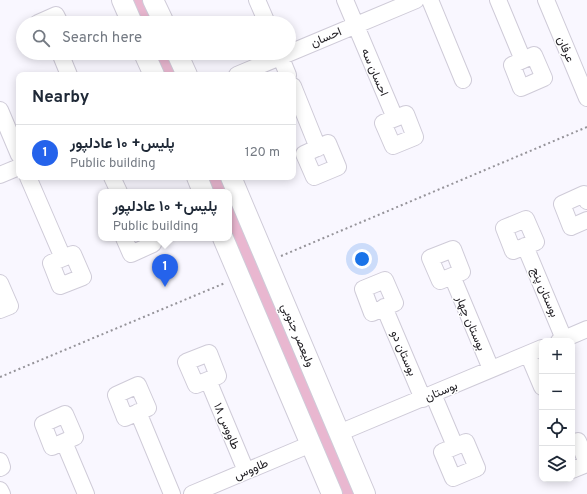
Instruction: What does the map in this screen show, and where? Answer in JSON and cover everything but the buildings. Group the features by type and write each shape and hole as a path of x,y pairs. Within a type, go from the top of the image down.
{"main road":[{"path":"122,0 129,16"},
{"path":"154,0 161,16"},
{"path":"147,60 153,72"},
{"path":"180,60 186,72"},
{"name":"وليعصر جنوبي","path":"232,180 365,494"},
{"path":"224,241 332,494"}],"street":[{"path":"257,0 264,16"},
{"name":"احسان سه","path":"345,0 395,118"},
{"name":"احسان","path":"296,49 416,0"},
{"path":"430,0 463,80"},
{"path":"498,0 524,60"},
{"name":"عرفان","path":"546,0 587,98"},
{"path":"63,60 68,72"},
{"name":"احسان","path":"243,72 269,60"},
{"path":"282,60 287,72"},
{"path":"296,93 318,148"},
{"path":"0,110 16,148"},
{"path":"0,175 16,168"},
{"path":"29,180 63,258"},
{"path":"587,201 584,194 562,204 571,227 587,220"},
{"path":"125,241 131,254 153,244 152,241"},
{"name":"بوستان پنج","path":"525,246 561,338"},
{"name":"بوستان چهار","path":"452,276 491,369"},
{"path":"0,283 10,306 0,310"},
{"name":"بوستان دو","path":"384,307 428,396 455,446"},
{"path":"567,338 587,329"},
{"path":"535,351 539,374"},
{"name":"بوستان","path":"339,433 535,351"},
{"name":"طاووس ۱۸","path":"208,380 246,471"},
{"path":"138,412 172,494"},
{"path":"575,442 578,441 587,464 575,469"},
{"path":"64,442 86,494"},
{"name":"طاووس","path":"192,494 311,444"},
{"path":"0,461 2,467 0,468"},
{"path":"0,490 2,494"}],"path":[{"path":"267,262 587,127"},
{"path":"0,377 239,277"}],"shaded area":[{"path":"130,0 147,0 154,16 136,16"},
{"path":"155,60 173,60 178,72 160,72"},
{"path":"205,180 223,180 228,189 209,189"},
{"path":"232,200 357,494 337,494 231,241 232,241"}],"place":[{"name":"پلیس+ ۱۰ عادلپور","path":"165,287"}]}
